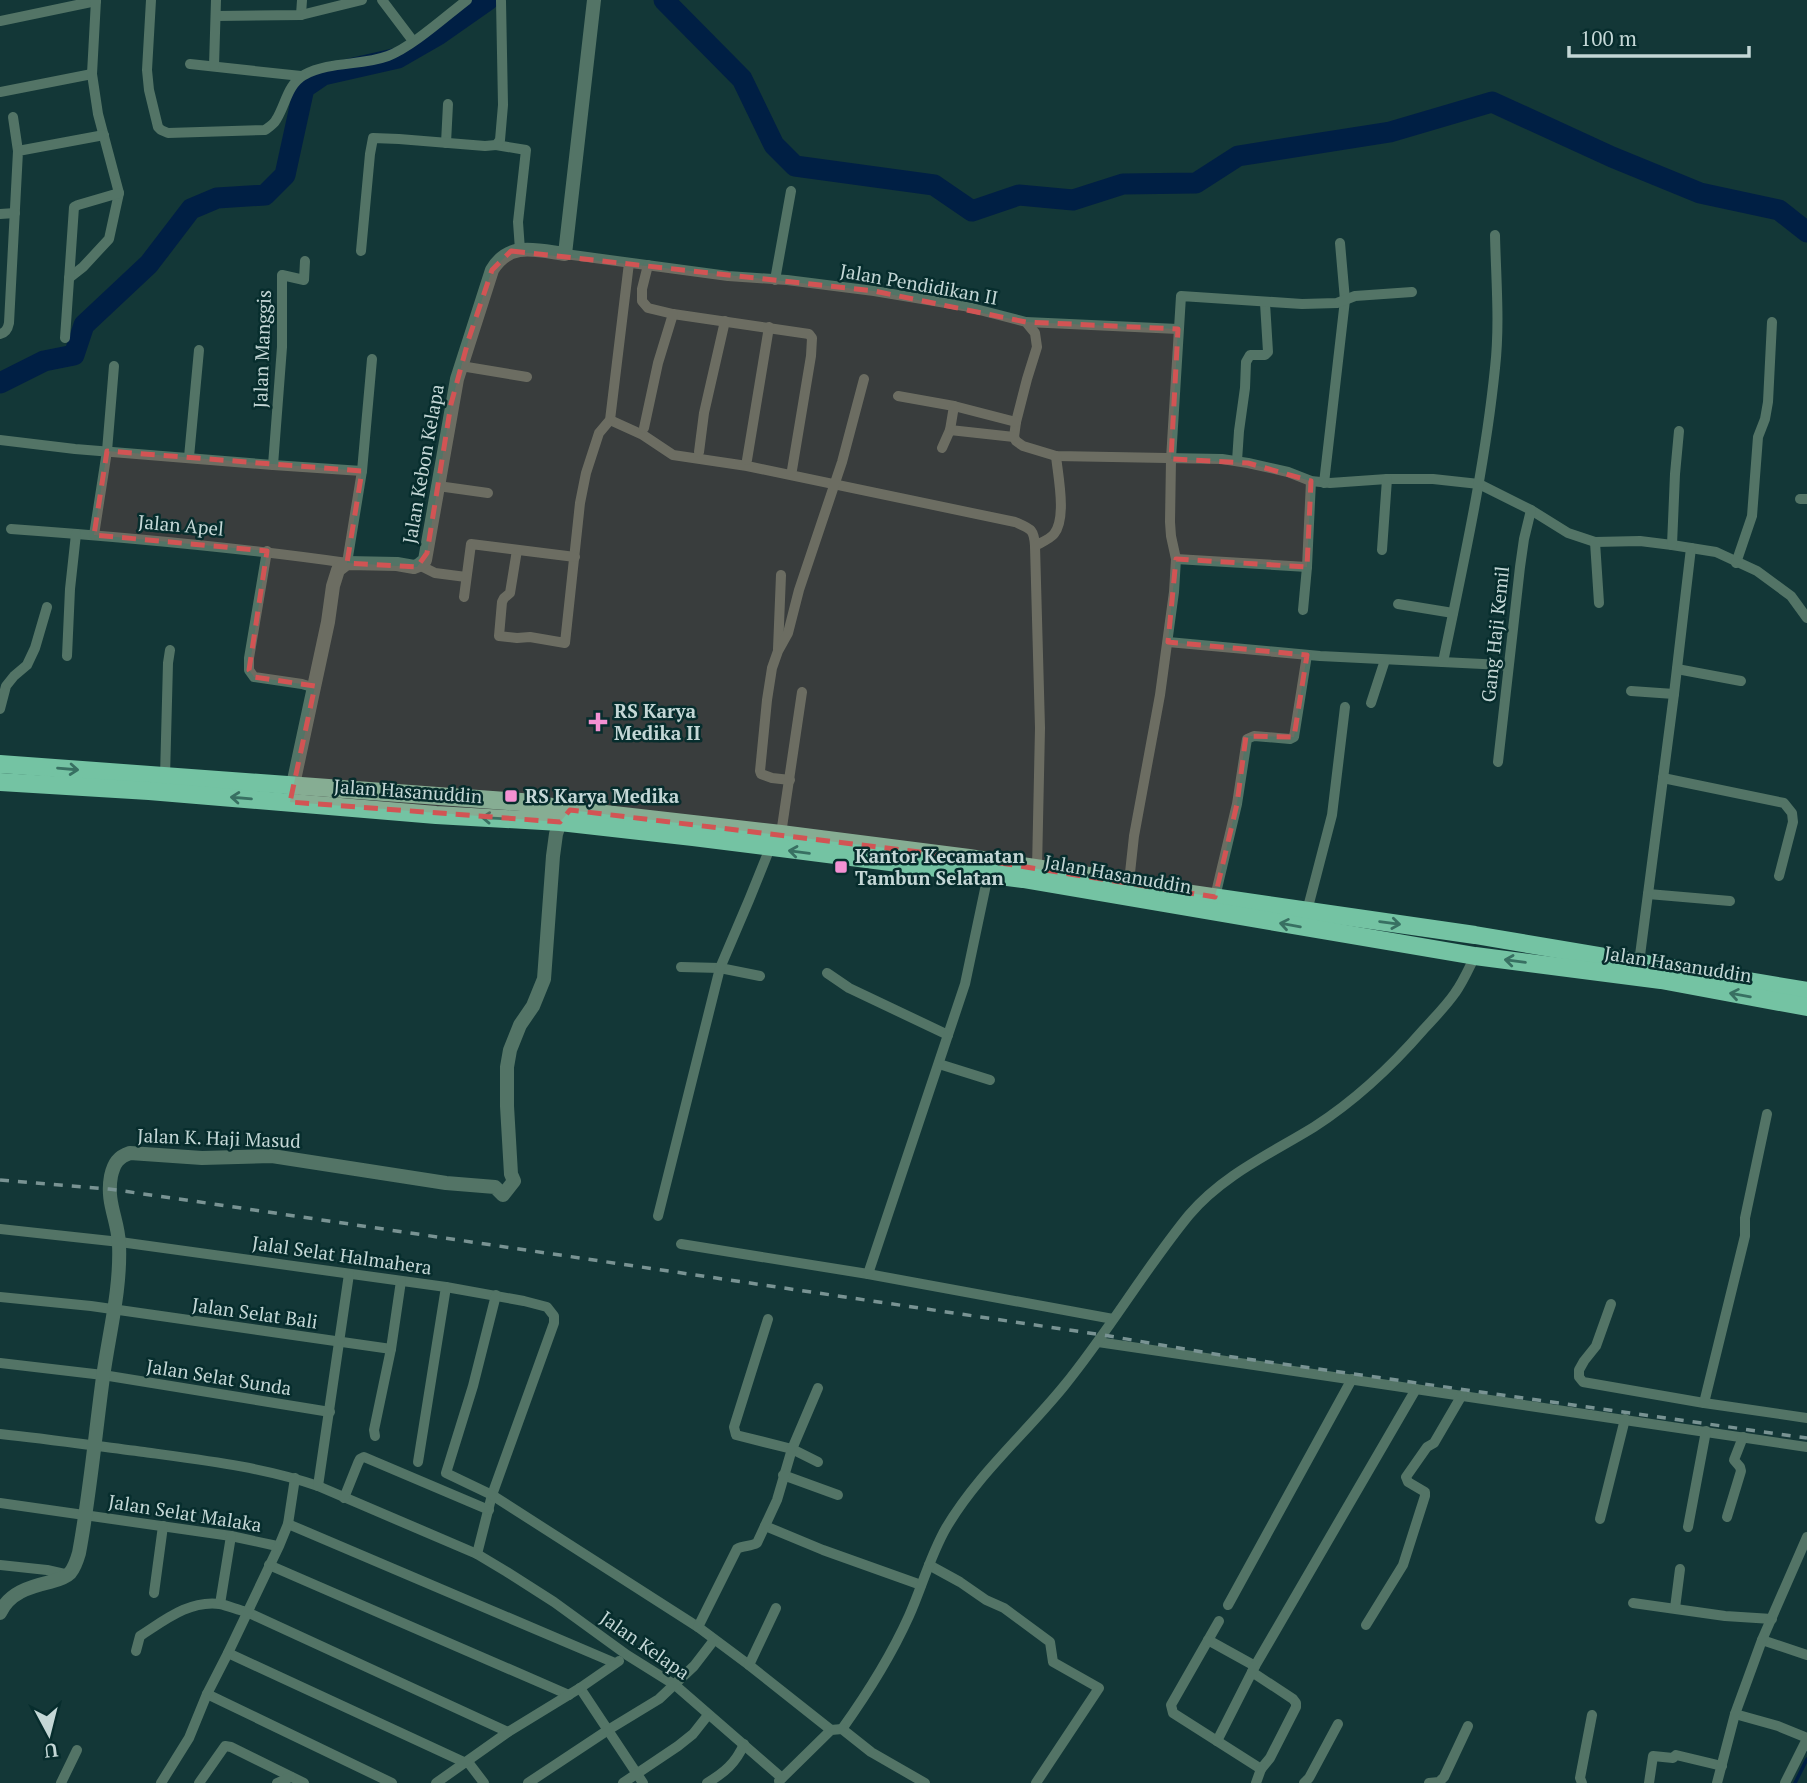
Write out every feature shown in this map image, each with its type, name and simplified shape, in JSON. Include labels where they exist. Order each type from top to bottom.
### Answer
[{"type":"highway","name":"Jalan Hasanuddin","points":[[0,764],[165,777],[291,794]]},
{"type":"highway","name":"Jalan Hasanuddin","points":[[0,782],[521,802],[565,816],[1037,869],[1129,882],[1475,935],[1807,991]]},
{"type":"highway","name":"Jalan Hasanuddin","points":[[776,841],[1475,956],[1661,980],[1807,1007]]},
{"type":"street","points":[[151,0],[147,69],[149,89],[161,130],[168,133],[265,130],[275,122],[286,94],[302,76]]},
{"type":"street","points":[[214,66],[216,0]]},
{"type":"street","points":[[301,15],[302,0]]},
{"type":"street","points":[[217,16],[301,15],[362,0]]},
{"type":"street","points":[[382,0],[413,41]]},
{"type":"street","points":[[190,64],[302,76],[326,67],[386,57],[399,52],[467,0]]},
{"type":"street","points":[[361,250],[373,138],[496,145],[526,150],[518,222],[527,250],[565,254],[594,0]]},
{"type":"street","points":[[0,21],[96,1],[92,74],[94,95],[119,193],[109,239],[69,278]]},
{"type":"street","points":[[496,145],[500,140],[503,113],[501,1]]},
{"type":"street","points":[[0,92],[92,74]]},
{"type":"street","points":[[446,142],[448,104]]},
{"type":"street","points":[[0,334],[8,328],[12,272],[18,151],[12,117]]},
{"type":"street","points":[[18,151],[104,135]]},
{"type":"street","points":[[775,280],[791,191]]},
{"type":"street","points":[[65,338],[74,208],[119,193]]},
{"type":"street","points":[[0,214],[15,213]]},
{"type":"street","name":"Jalan Kebon Kelapa","points":[[347,564],[397,564],[414,567],[425,560],[451,404],[492,270],[502,256],[511,251],[527,250],[549,243],[568,224]]},
{"type":"street","points":[[1443,662],[1479,484],[1496,365],[1495,235]]},
{"type":"street","points":[[1324,483],[1345,300],[1340,243]]},
{"type":"street","name":"Jalan Pendidikan II","points":[[565,254],[915,297],[964,306],[1026,323],[1178,329]]},
{"type":"street","name":"Jalan Manggis","points":[[273,465],[282,347],[282,275],[304,280],[305,261]]},
{"type":"street","points":[[517,550],[510,593],[502,602],[499,636],[530,637],[565,643],[580,503],[599,433],[610,420],[629,263]]},
{"type":"street","points":[[648,265],[642,289],[643,303],[652,310],[810,334],[811,356],[792,470]]},
{"type":"street","points":[[0,274],[12,272]]},
{"type":"street","points":[[1129,882],[1134,836],[1160,695],[1174,592],[1176,559],[1171,536],[1171,459],[1181,296],[1265,303],[1337,303],[1355,296],[1412,292]]},
{"type":"street","points":[[1237,461],[1246,362],[1250,355],[1265,355],[1268,352],[1265,303]]},
{"type":"street","points":[[644,428],[658,363],[673,314]]},
{"type":"street","points":[[699,452],[704,412],[725,321]]},
{"type":"street","points":[[1736,563],[1752,516],[1759,437],[1768,402],[1772,322]]},
{"type":"street","points":[[1026,323],[1035,333],[1037,347],[1016,422],[1014,437],[1023,446],[1056,456],[1222,459],[1289,472],[1324,483],[1433,479],[1479,484],[1569,533],[1595,542],[1640,541],[1716,552],[1757,572],[1791,596],[1807,618]]},
{"type":"street","points":[[747,460],[768,327]]},
{"type":"street","points":[[188,457],[199,350]]},
{"type":"street","points":[[291,794],[315,688],[332,586],[338,570],[347,564],[362,471],[372,359]]},
{"type":"street","points":[[94,535],[107,451],[114,366]]},
{"type":"street","points":[[461,366],[527,377]]},
{"type":"street","points":[[778,651],[788,633],[799,590],[842,463],[864,379]]},
{"type":"street","points":[[898,396],[954,406],[1016,422]]},
{"type":"street","points":[[942,448],[950,430],[954,406]]},
{"type":"street","points":[[610,420],[643,435],[673,455],[747,466],[1030,528],[1034,534],[1035,546],[1040,728],[1037,869]]},
{"type":"street","points":[[950,430],[1014,437]]},
{"type":"street","points":[[1672,545],[1679,431]]},
{"type":"street","points":[[0,440],[75,449],[362,471]]},
{"type":"street","points":[[1035,546],[1054,534],[1059,521],[1061,498],[1056,456]]},
{"type":"street","points":[[1382,550],[1387,479]]},
{"type":"street","points":[[1303,610],[1311,481]]},
{"type":"street","points":[[438,486],[488,493]]},
{"type":"street","name":"Gang Haji Kemil","points":[[1498,762],[1522,548],[1531,510]]},
{"type":"street","name":"Jalan Apel","points":[[11,529],[267,551],[347,564]]},
{"type":"street","points":[[67,656],[76,534]]},
{"type":"street","points":[[1595,542],[1599,603]]},
{"type":"street","points":[[464,597],[471,544],[575,557]]},
{"type":"street","points":[[1639,963],[1691,548]]},
{"type":"street","points":[[267,551],[249,670],[254,677],[315,688]]},
{"type":"street","points":[[1176,559],[1307,567]]},
{"type":"street","points":[[419,565],[435,573],[466,577]]},
{"type":"street","points":[[780,575],[778,651],[772,668],[767,700],[760,771],[765,776],[790,779]]},
{"type":"street","points":[[1398,604],[1453,612]]},
{"type":"street","points":[[0,709],[6,686],[32,657],[47,607]]},
{"type":"street","points":[[1168,642],[1307,655],[1508,667]]},
{"type":"street","points":[[165,777],[170,650]]},
{"type":"street","points":[[1214,897],[1237,804],[1247,739],[1254,736],[1294,737],[1307,655]]},
{"type":"street","points":[[1371,703],[1385,660]]},
{"type":"street","points":[[1677,669],[1741,681]]},
{"type":"street","points":[[1631,691],[1674,694]]},
{"type":"street","points":[[658,1216],[720,968],[776,841],[790,779],[802,692]]},
{"type":"street","points":[[1307,911],[1332,815],[1345,707]]},
{"type":"street","points":[[1663,778],[1784,803],[1792,813],[1793,822],[1779,876]]},
{"type":"street","name":"Jalan K. Haji Masud","points":[[69,1575],[76,1564],[86,1515],[103,1375],[115,1309],[120,1242],[109,1189],[114,1165],[122,1156],[130,1153],[202,1158],[272,1156],[446,1183],[495,1187],[503,1195],[514,1181],[511,1174],[507,1067],[510,1050],[520,1025],[533,1006],[544,979],[554,856],[565,816]]},
{"type":"street","points":[[868,1274],[965,984],[988,875]]},
{"type":"street","points":[[1648,894],[1730,901]]},
{"type":"street","points":[[780,1781],[836,1730],[869,1690],[908,1618],[926,1570],[945,1531],[962,1504],[986,1472],[1065,1385],[1157,1255],[1191,1213],[1214,1190],[1256,1160],[1332,1115],[1380,1077],[1453,996],[1475,956]]},
{"type":"street","points":[[681,967],[720,968],[760,976]]},
{"type":"street","points":[[827,973],[849,988],[948,1035]]},
{"type":"street","points":[[939,1064],[990,1080]]},
{"type":"street","points":[[1704,1403],[1745,1236],[1745,1218],[1768,1114]]},
{"type":"street","name":"Jalal Selat Halmahera","points":[[0,1228],[446,1287],[547,1307],[554,1316],[554,1323],[492,1495]]},
{"type":"street","points":[[681,1244],[868,1274],[1114,1319]]},
{"type":"street","points":[[318,1486],[349,1274]]},
{"type":"street","points":[[375,1436],[401,1281]]},
{"type":"street","points":[[418,1462],[446,1287]]},
{"type":"street","points":[[496,1295],[473,1386],[446,1473],[492,1495],[698,1627],[836,1730],[925,1783]]},
{"type":"street","name":"Jalan Selat Bali","points":[[0,1297],[115,1309],[391,1349]]},
{"type":"street","points":[[1611,1304],[1596,1346],[1579,1370],[1579,1377],[1583,1382],[1807,1418]]},
{"type":"street","points":[[768,1319],[734,1432],[736,1435],[792,1449],[818,1462]]},
{"type":"street","points":[[1098,1342],[1807,1447]]},
{"type":"street","name":"Jalan Selat Sunda","points":[[0,1363],[103,1375],[330,1412]]},
{"type":"street","points":[[1228,1605],[1352,1379]]},
{"type":"street","points":[[698,1627],[737,1549],[757,1543],[777,1500],[792,1449],[818,1388]]},
{"type":"street","points":[[1217,1741],[1254,1669],[1416,1389]]},
{"type":"street","points":[[1366,1625],[1403,1565],[1425,1496],[1425,1492],[1407,1481],[1406,1476],[1427,1447],[1434,1443],[1462,1395]]},
{"type":"street","points":[[1600,1519],[1625,1419]]},
{"type":"street","points":[[1688,1527],[1706,1431]]},
{"type":"street","name":"Jalan Kelapa","points":[[0,1434],[195,1459],[295,1478],[477,1554],[554,1602],[626,1655],[675,1685],[744,1744],[780,1781]]},
{"type":"street","points":[[1727,1517],[1741,1475],[1740,1467],[1734,1460],[1743,1437]]},
{"type":"street","points":[[344,1498],[358,1463],[364,1457],[489,1510]]},
{"type":"street","points":[[783,1475],[838,1495]]},
{"type":"street","points":[[160,1783],[189,1738],[207,1694],[288,1524],[295,1478]]},
{"type":"street","points":[[477,1554],[492,1495]]},
{"type":"street","name":"Jalan Selat Malaka","points":[[0,1503],[163,1525],[278,1546]]},
{"type":"street","points":[[288,1524],[615,1663]]},
{"type":"street","points":[[154,1593],[163,1525]]},
{"type":"street","points":[[765,1526],[921,1585]]},
{"type":"street","points":[[220,1604],[231,1536]]},
{"type":"street","points":[[1717,1783],[1735,1714],[1762,1640],[1807,1537]]},
{"type":"street","points":[[0,1565],[69,1575]]},
{"type":"street","points":[[269,1565],[569,1695]]},
{"type":"street","points":[[929,1565],[1004,1608],[1050,1642],[1053,1662],[1099,1688],[1036,1783]]},
{"type":"street","points":[[1675,1608],[1680,1569]]},
{"type":"street","points":[[0,1614],[15,1594],[69,1575]]},
{"type":"street","points":[[1633,1603],[1725,1616],[1772,1619]]},
{"type":"street","points":[[136,1651],[140,1636],[185,1608],[199,1604],[220,1604],[247,1612],[508,1732]]},
{"type":"street","points":[[749,1665],[776,1608]]},
{"type":"street","points":[[1219,1621],[1170,1707],[1173,1713],[1261,1769]]},
{"type":"street","points":[[528,1783],[659,1699],[694,1666],[713,1640]]},
{"type":"street","points":[[1208,1640],[1254,1669],[1296,1703],[1255,1783]]},
{"type":"street","points":[[1762,1640],[1807,1655]]},
{"type":"street","points":[[228,1653],[467,1762],[484,1783]]},
{"type":"street","points":[[436,1783],[626,1655]]},
{"type":"street","points":[[580,1688],[640,1779]]},
{"type":"street","points":[[207,1694],[393,1783]]},
{"type":"street","points":[[1735,1714],[1778,1726],[1807,1739],[1785,1783]]},
{"type":"street","points":[[623,1783],[640,1779],[693,1734],[708,1715]]},
{"type":"street","points":[[1582,1783],[1580,1778],[1592,1716]]},
{"type":"street","points":[[1304,1783],[1338,1724]]},
{"type":"street","points":[[1429,1783],[1438,1782],[1444,1777],[1468,1726]]},
{"type":"street","points":[[707,1783],[729,1768],[739,1756],[744,1744]]},
{"type":"street","points":[[199,1783],[225,1746],[231,1746],[304,1783]]},
{"type":"street","points":[[61,1783],[77,1750]]},
{"type":"street","points":[[1649,1783],[1653,1756],[1673,1758],[1676,1755],[1722,1766]]},
{"type":"street","points":[[277,1783],[291,1777]]},
{"type":"highlighted area","points":[[511,251],[874,291],[1026,322],[1178,329],[1171,459],[1248,463],[1311,481],[1307,567],[1176,559],[1168,642],[1307,655],[1294,737],[1246,736],[1237,804],[1215,897],[969,858],[570,810],[560,822],[290,802],[315,686],[254,677],[249,670],[267,551],[94,535],[107,451],[362,471],[347,563],[417,567],[427,553],[451,404],[469,338],[492,270]]},
{"type":"waterway","points":[[0,383],[44,361],[74,355],[84,325],[149,264],[191,209],[217,198],[265,195],[285,175],[304,88],[323,75],[398,58],[438,35],[488,0]]},
{"type":"waterway","points":[[664,0],[742,79],[774,145],[795,166],[934,185],[972,211],[1019,195],[1073,200],[1123,184],[1196,183],[1238,156],[1390,132],[1492,102],[1612,157],[1700,193],[1779,210],[1807,232]]},
{"type":"waterway","points":[[1795,1783],[1807,1759]]},
{"type":"railway","points":[[0,1180],[109,1189],[1103,1335],[1226,1356],[1807,1438]]},
{"type":"place","name":"RS Karya Medika II","points":[[598,722]]},
{"type":"place","name":"RS Karya Medika","points":[[511,796]]},
{"type":"place","name":"Kantor Kecamatan Tambun Selatan","points":[[841,867]]}]
